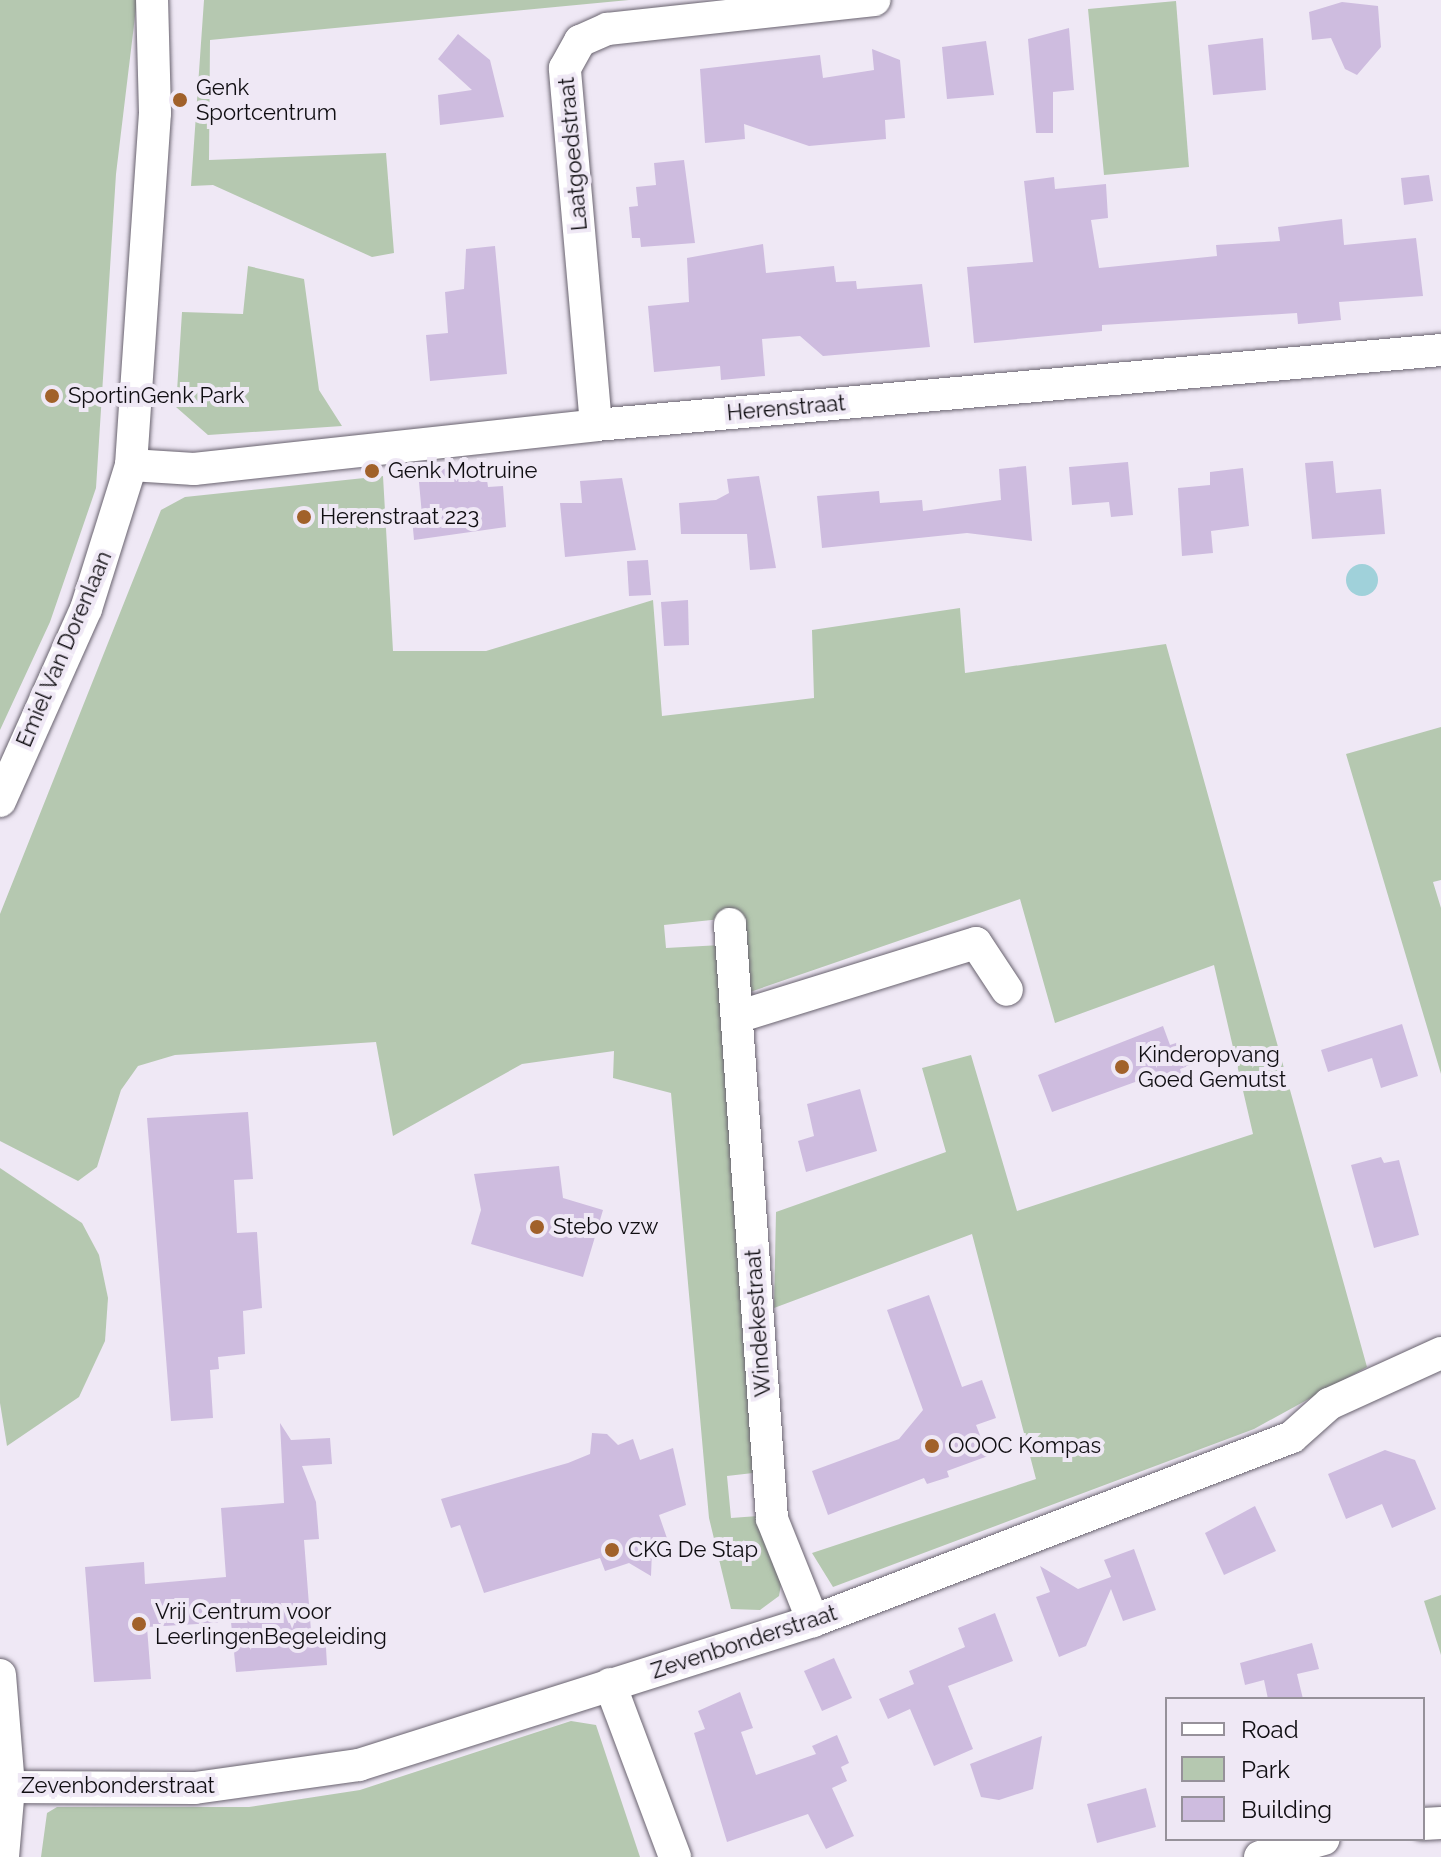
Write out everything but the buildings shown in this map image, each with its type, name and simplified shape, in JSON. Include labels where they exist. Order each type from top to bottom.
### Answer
[{"type":"street","name":"Emiel Van Dorenlaan","points":[[0,801],[86,609],[131,465],[155,113],[152,0]]},
{"type":"street","name":"Emiel Van Dorenlaan","points":[[155,113],[169,80],[175,0]]},
{"type":"street","name":"Laatgoedstraat","points":[[596,425],[565,68],[580,41],[607,29],[874,0]]},
{"type":"street","name":"Herenstraat","points":[[131,465],[194,469],[596,425],[1441,350]]},
{"type":"street","name":"Windekestraat","points":[[730,924],[772,1519],[813,1621]]},
{"type":"street","points":[[737,1017],[976,943],[1007,990]]},
{"type":"street","name":"Zevenbonderstraat","points":[[9,1787],[272,1783],[359,1765],[813,1621],[1292,1437],[1329,1404],[1441,1353]]},
{"type":"street","points":[[0,1675],[9,1787],[3,1857]]},
{"type":"street","points":[[610,1684],[675,1857]]},
{"type":"street","points":[[1260,1857],[1317,1841]]},
{"type":"green space","name":"SportinGenk Park","points":[[0,0],[137,0],[116,174],[96,488],[50,622],[0,730]]},
{"type":"green space","points":[[204,0],[629,0],[210,40],[209,160],[386,153],[394,253],[372,257],[213,185],[191,186]]},
{"type":"green space","points":[[1176,1],[1189,167],[1104,175],[1088,9]]},
{"type":"green space","points":[[248,266],[304,279],[319,390],[342,426],[208,435],[176,407],[182,312],[243,314]]},
{"type":"green space","points":[[383,476],[393,651],[486,651],[653,600],[662,716],[814,698],[812,630],[960,608],[965,673],[1166,644],[1367,1367],[1254,1429],[833,1587],[812,1553],[1036,1479],[972,1234],[774,1308],[776,1212],[946,1152],[922,1068],[971,1055],[1017,1211],[1253,1134],[1214,965],[1055,1023],[1020,899],[750,992],[740,917],[664,925],[666,948],[721,945],[753,1473],[727,1476],[731,1518],[758,1516],[782,1578],[779,1596],[760,1610],[731,1609],[709,1518],[671,1093],[613,1078],[614,1051],[522,1064],[393,1136],[376,1042],[175,1055],[138,1066],[121,1090],[97,1167],[78,1181],[0,1141],[0,914],[161,510],[185,497]]},
{"type":"green space","points":[[1441,727],[1441,880],[1433,882],[1441,908],[1441,1074],[1346,754]]},
{"type":"green space","points":[[0,1168],[82,1223],[99,1255],[108,1298],[105,1341],[79,1397],[7,1446],[0,1403]]},
{"type":"green space","points":[[1441,1595],[1441,1655],[1424,1601]]},
{"type":"green space","points":[[571,1721],[596,1725],[640,1857],[41,1857],[47,1813],[57,1807],[249,1807],[360,1790]]},
{"type":"water","points":[[1362,564],[1373,569],[1378,580],[1373,591],[1362,596],[1351,591],[1346,580],[1351,569]]},
{"type":"place","name":"Genk Sportcentrum","points":[[180,100]]},
{"type":"place","name":"SportinGenk Park","points":[[52,396]]},
{"type":"place","name":"Genk Motruine","points":[[372,471]]},
{"type":"place","name":"Herenstraat 223","points":[[304,517]]},
{"type":"place","name":"Kinderopvang Goed Gemutst","points":[[1122,1067]]},
{"type":"place","name":"Stebo vzw","points":[[537,1227]]},
{"type":"place","name":"OOOC Kompas","points":[[932,1446]]},
{"type":"place","name":"CKG De Stap","points":[[612,1550]]},
{"type":"place","name":"Vrij Centrum voor LeerlingenBegeleiding","points":[[139,1624]]}]
